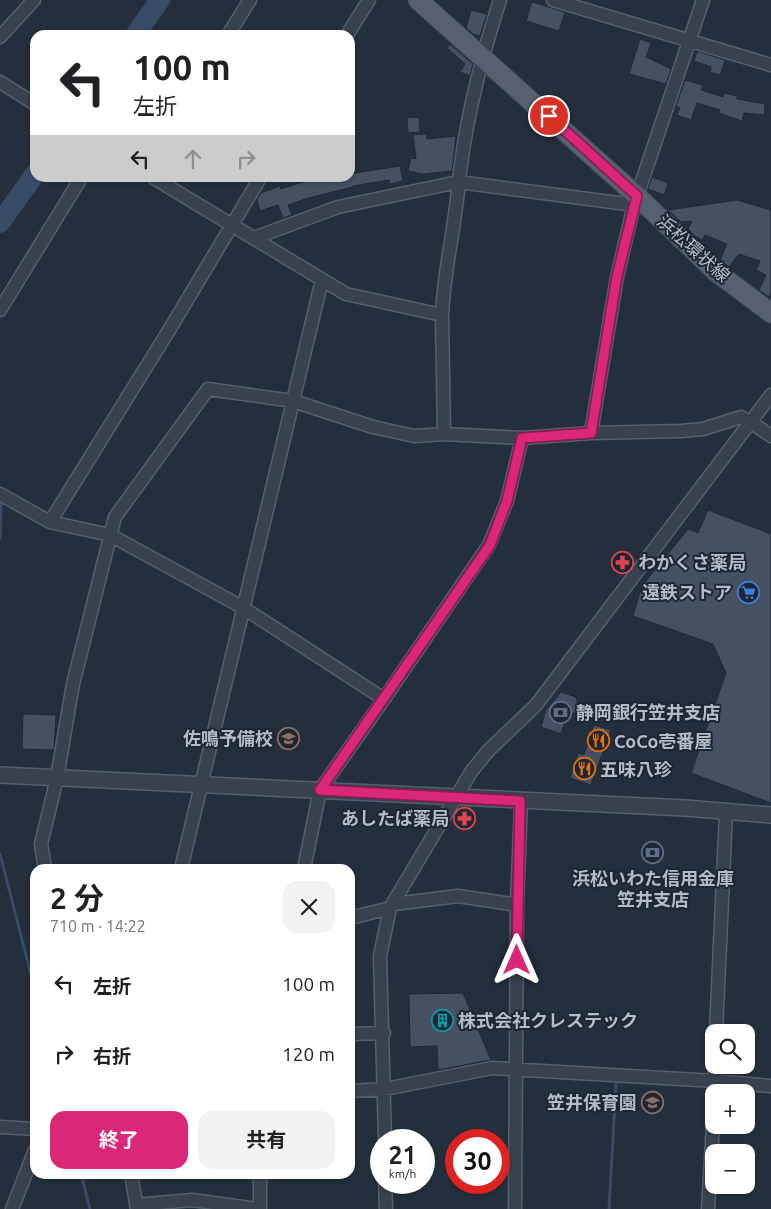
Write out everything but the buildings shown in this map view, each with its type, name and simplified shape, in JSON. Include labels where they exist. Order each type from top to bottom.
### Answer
[{"type":"main road","name":"浜松環状線","points":[[418,0],[715,271],[771,313]]},
{"type":"street","points":[[0,37],[34,0]]},
{"type":"street","points":[[231,30],[250,0]]},
{"type":"street","points":[[350,30],[368,0]]},
{"type":"street","points":[[444,434],[442,315],[444,278],[458,182],[482,57],[500,0]]},
{"type":"street","points":[[553,0],[771,65]]},
{"type":"street","points":[[591,433],[617,276],[636,200],[703,0]]},
{"type":"street","points":[[0,82],[30,101]]},
{"type":"street","points":[[0,310],[79,182]]},
{"type":"street","points":[[161,182],[346,294],[442,315]]},
{"type":"street","points":[[50,522],[258,182]]},
{"type":"street","points":[[254,238],[338,207],[458,182],[636,200]]},
{"type":"street","points":[[181,864],[322,280]]},
{"type":"street","points":[[44,864],[41,844],[74,684],[116,517],[208,389],[293,401],[373,426],[414,436],[444,434],[522,438],[591,433],[703,429],[741,417],[771,436]]},
{"type":"street","points":[[385,1129],[384,1033],[380,956],[392,906],[456,796],[488,750],[536,705],[771,395]]},
{"type":"street","points":[[305,864],[320,790],[490,545],[507,501],[522,438]]},
{"type":"street","points":[[0,494],[50,522],[110,535],[242,607],[384,699]]},
{"type":"street","points":[[0,775],[200,786],[456,796],[520,801],[685,808],[726,813],[771,815]]},
{"type":"street","points":[[515,1209],[517,905],[520,801]]},
{"type":"street","points":[[716,1024],[726,813]]},
{"type":"street","points":[[355,917],[392,906],[458,896],[517,905]]},
{"type":"street","points":[[355,1034],[384,1033]]},
{"type":"street","points":[[355,1091],[384,1089],[492,1068],[715,1077],[771,1086]]},
{"type":"street","points":[[0,1127],[30,1129]]},
{"type":"street","points":[[708,1209],[712,1134]]},
{"type":"street","points":[[12,1209],[30,1163]]},
{"type":"street","points":[[132,1179],[137,1207],[192,1200],[258,1209],[260,1179]]},
{"type":"street","points":[[385,1194],[386,1209]]},
{"type":"waterway","points":[[139,30],[160,0]]},
{"type":"waterway","points":[[0,223],[30,181]]},
{"type":"waterway","points":[[0,539],[1,499]]},
{"type":"waterway","points":[[0,854],[30,971]]},
{"type":"waterway","points":[[609,1209],[616,1083]]},
{"type":"waterway","points":[[82,1179],[90,1209]]},
{"type":"place","name":"わかくさ薬局","points":[[622,562]]},
{"type":"place","name":"遠鉄ストア","points":[[748,592]]},
{"type":"place","name":"静岡銀行笠井支店","points":[[560,712]]},
{"type":"place","name":"佐鳴予備校","points":[[289,738]]},
{"type":"place","name":"CoCo壱番屋","points":[[598,741]]},
{"type":"place","name":"五味八珍","points":[[584,769]]},
{"type":"place","name":"あしたば薬局","points":[[465,818]]},
{"type":"place","name":"浜松いわた信用金庫 笠井支店","points":[[653,853]]},
{"type":"place","name":"株式会社クレステック","points":[[442,1020]]},
{"type":"place","name":"笠井保育園","points":[[653,1102]]},
{"type":"route","points":[[517,960],[520,801],[320,790],[490,545],[507,501],[522,438],[591,433],[617,276],[637,196],[549,116]]}]
